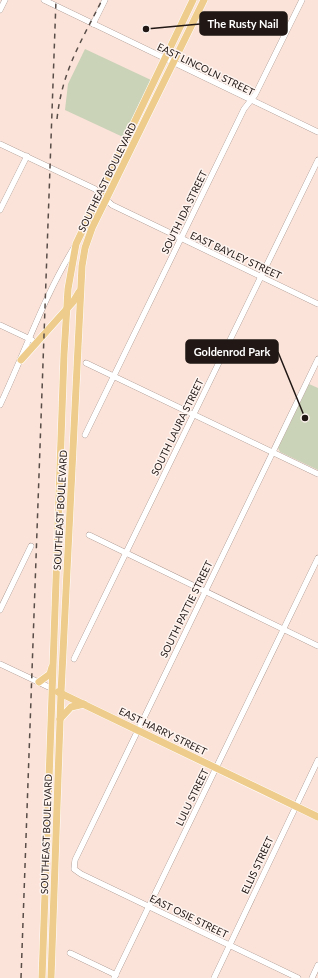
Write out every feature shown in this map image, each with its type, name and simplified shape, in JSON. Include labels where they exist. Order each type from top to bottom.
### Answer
[{"type":"main road","name":"SOUTHEAST BOULEVARD","points":[[42,978],[66,310],[71,269],[76,244],[193,0]]},
{"type":"main road","name":"SOUTHEAST BOULEVARD","points":[[51,978],[61,693],[81,287],[85,248],[92,228],[204,0]]},
{"type":"main road","points":[[21,360],[33,340],[66,310],[77,297],[81,287]]},
{"type":"main road","points":[[39,682],[50,674],[54,663]]},
{"type":"main road","name":"EAST HARRY STREET","points":[[53,689],[318,817]]},
{"type":"main road","points":[[60,719],[71,706],[84,704]]},
{"type":"street","points":[[0,10],[5,0]]},
{"type":"street","name":"EAST LINCOLN STREET","points":[[44,0],[318,132]]},
{"type":"street","points":[[93,24],[105,0]]},
{"type":"street","name":"SOUTH IDA STREET","points":[[85,435],[244,109],[255,95],[302,0]]},
{"type":"street","name":"EAST BAYLEY STREET","points":[[0,144],[95,189],[112,205],[318,304]]},
{"type":"street","points":[[0,210],[27,156]]},
{"type":"street","name":"SOUTH LAURA STREET","points":[[74,659],[318,160]]},
{"type":"street","points":[[0,325],[33,340],[46,299],[76,244]]},
{"type":"street","name":"SOUTH PATTIE STREET","points":[[74,868],[75,860],[137,730],[318,359]]},
{"type":"street","points":[[0,405],[21,360]]},
{"type":"street","points":[[86,363],[318,474]]},
{"type":"street","points":[[89,535],[318,646]]},
{"type":"street","points":[[0,610],[30,546]]},
{"type":"street","name":"LULU STREET","points":[[115,977],[318,558]]},
{"type":"street","name":"EAST HARRY STREET","points":[[0,664],[53,689]]},
{"type":"street","name":"ELLIS STREET","points":[[214,978],[318,760]]},
{"type":"street","name":"EAST OSIE STREET","points":[[74,868],[80,874],[298,978]]},
{"type":"street","points":[[70,953],[115,977]]},
{"type":"street","points":[[312,978],[318,965]]},
{"type":"green space","points":[[85,49],[151,80],[123,137],[65,110],[68,84]]},
{"type":"green space","points":[[309,384],[318,388],[318,470],[280,452],[278,448]]},
{"type":"railway","points":[[21,978],[56,0]]},
{"type":"railway","points":[[57,119],[63,86],[68,71],[80,43],[102,0]]},
{"type":"place","name":"The Rusty Nail","points":[[146,29]]},
{"type":"place","name":"Goldenrod Park","points":[[305,418]]}]
